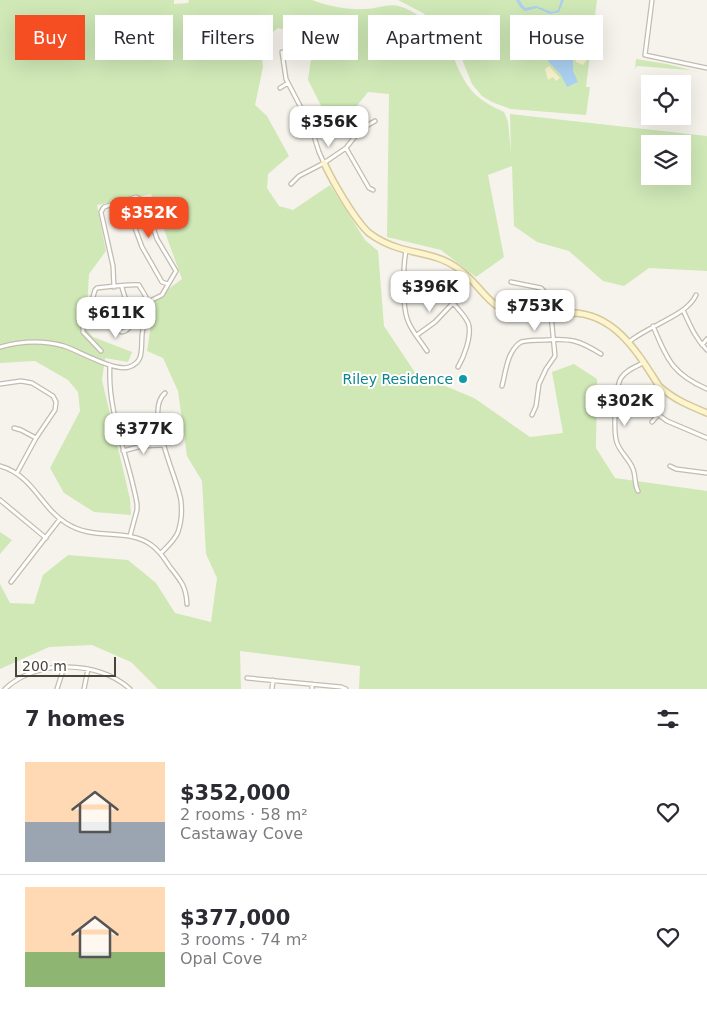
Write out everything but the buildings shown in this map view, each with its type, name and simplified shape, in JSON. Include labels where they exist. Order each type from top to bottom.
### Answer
[{"type":"street","points":[[652,0],[645,55],[707,68]]},
{"type":"street","points":[[282,52],[288,83],[310,124],[324,163],[355,214],[369,233],[386,243],[437,257],[455,266],[464,272],[484,296],[500,308],[518,315],[533,316],[576,313],[596,318],[612,326],[629,342],[659,386],[673,398],[707,413]]},
{"type":"street","points":[[280,88],[288,83]]},
{"type":"street","points":[[291,184],[299,176],[324,163],[346,148],[361,129],[375,121]]},
{"type":"street","points":[[299,130],[310,124]]},
{"type":"street","points":[[346,148],[369,188],[373,190]]},
{"type":"street","points":[[114,287],[113,266],[101,212],[104,206],[136,197],[144,201],[157,238],[176,271],[162,295],[148,302]]},
{"type":"street","points":[[126,201],[142,247],[162,282],[168,284]]},
{"type":"street","points":[[406,250],[404,266],[406,313],[408,322],[427,351]]},
{"type":"street","points":[[405,280],[431,282],[441,290],[468,322],[470,332],[458,367]]},
{"type":"street","points":[[511,282],[541,288],[546,293],[551,315],[554,356],[540,380],[536,406],[532,415]]},
{"type":"street","points":[[0,347],[28,342],[48,343],[68,347],[110,365],[127,368],[137,363],[142,357],[142,330],[149,310],[148,302],[139,285],[101,287],[95,290],[89,310],[90,316]]},
{"type":"street","points":[[90,316],[122,332],[127,331],[130,328],[132,318],[122,287]]},
{"type":"street","points":[[629,342],[653,326],[672,318],[693,302],[696,295]]},
{"type":"street","points":[[416,335],[435,322],[453,303]]},
{"type":"street","points":[[683,310],[693,333],[707,350]]},
{"type":"street","points":[[90,316],[83,322],[83,332],[101,351]]},
{"type":"street","points":[[653,326],[666,356],[678,372],[688,380],[707,389]]},
{"type":"street","points":[[702,344],[707,339]]},
{"type":"street","points":[[502,386],[510,358],[517,345],[526,341],[575,340],[601,354]]},
{"type":"street","points":[[638,492],[634,483],[633,469],[617,444],[615,436],[616,398],[621,378],[627,371],[643,363]]},
{"type":"street","points":[[110,365],[108,385],[137,504],[130,536]]},
{"type":"street","points":[[0,384],[26,381],[43,389],[55,398],[55,410],[36,438],[17,473]]},
{"type":"street","points":[[161,553],[177,534],[181,503],[164,445],[157,408],[161,396],[165,393]]},
{"type":"street","points":[[641,402],[658,415],[707,438]]},
{"type":"street","points":[[652,422],[658,415]]},
{"type":"street","points":[[14,428],[36,438]]},
{"type":"street","points":[[123,451],[142,446],[164,445]]},
{"type":"street","points":[[0,466],[17,473],[60,519],[73,527],[90,533],[130,536],[149,543],[161,553],[186,590],[186,604]]},
{"type":"street","points":[[670,466],[676,469],[707,473]]},
{"type":"street","points":[[0,500],[46,538]]},
{"type":"street","points":[[11,582],[60,519]]},
{"type":"street","points":[[57,689],[64,667]]},
{"type":"street","points":[[5,689],[35,671],[64,667],[88,669],[113,676],[130,689]]},
{"type":"street","points":[[84,689],[88,669]]},
{"type":"street","points":[[247,678],[341,686],[346,689]]},
{"type":"street","points":[[272,689],[273,680]]},
{"type":"street","points":[[312,684],[312,689]]},
{"type":"green space","points":[[0,0],[174,0],[174,4],[188,3],[189,0],[312,0],[331,6],[351,9],[371,9],[391,5],[402,7],[418,15],[368,15],[368,60],[455,60],[470,89],[481,99],[504,112],[508,122],[511,152],[510,114],[707,136],[707,271],[649,268],[624,286],[603,281],[569,251],[537,242],[514,226],[512,166],[488,175],[504,257],[476,277],[441,250],[387,237],[389,94],[368,92],[335,133],[308,80],[311,60],[358,60],[358,15],[283,15],[283,29],[278,28],[273,32],[273,15],[183,15],[183,60],[262,60],[263,67],[255,105],[267,116],[289,156],[268,174],[267,188],[279,206],[293,210],[330,185],[365,240],[378,251],[384,326],[416,374],[474,398],[530,437],[563,433],[552,372],[574,364],[597,379],[596,448],[615,478],[707,491],[707,689],[359,689],[360,666],[240,651],[241,689],[158,689],[131,662],[92,645],[49,647],[0,669],[0,584],[10,603],[34,604],[43,575],[68,555],[128,560],[156,583],[175,613],[211,622],[217,578],[206,554],[202,481],[187,456],[178,391],[163,358],[147,351],[155,299],[182,279],[151,194],[97,205],[106,251],[89,274],[86,329],[93,337],[132,352],[128,362],[105,358],[102,380],[130,499],[131,515],[94,512],[64,493],[50,468],[80,411],[78,392],[68,380],[35,361],[0,363]]},
{"type":"green space","points":[[398,0],[597,0],[595,15],[510,15],[510,60],[589,60],[586,87],[590,87],[586,115],[511,109],[482,96],[472,84],[462,60],[500,60],[500,15],[425,15]]},
{"type":"green space","points":[[636,59],[667,64],[707,74],[690,70],[637,66],[635,69]]},
{"type":"green space","points":[[0,532],[12,540],[0,554]]},
{"type":"sand","points":[[576,60],[586,60],[583,65]]},
{"type":"sand","points":[[549,66],[560,78],[556,81],[553,77],[548,80],[545,69]]},
{"type":"water","points":[[516,0],[519,0],[525,8],[536,6],[552,12],[558,10],[561,0],[564,0],[559,12],[550,14],[537,8],[525,11]]},
{"type":"water","points":[[547,60],[573,60],[573,71],[578,82],[567,87],[561,75]]},
{"type":"place","name":"Riley Residence","points":[[463,379]]}]
